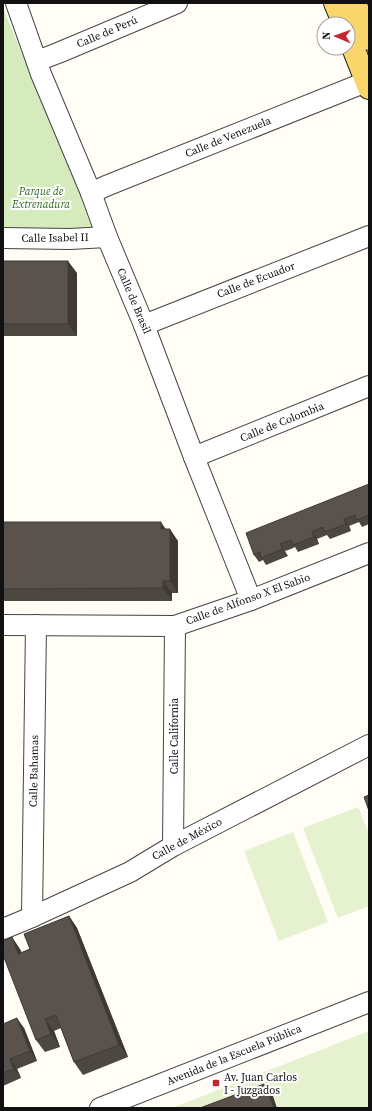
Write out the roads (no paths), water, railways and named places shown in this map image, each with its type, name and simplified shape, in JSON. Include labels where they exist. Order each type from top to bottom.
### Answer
[{"type":"main road","points":[[335,3],[341,16]]},
{"type":"main road","points":[[355,3],[369,40]]},
{"type":"main road","points":[[356,55],[368,85]]},
{"type":"street","name":"Calle de Brasil","points":[[16,3],[41,74],[144,325],[194,457],[251,600]]},
{"type":"street","name":"Calle de Perú","points":[[37,61],[178,3]]},
{"type":"street","name":"Calle de Venezuela","points":[[91,193],[368,85]]},
{"type":"street","name":"Calle de Ecuador","points":[[144,325],[369,236]]},
{"type":"street","name":"Calle Isabel II","points":[[3,238],[70,239],[107,237]]},
{"type":"street","name":"Calle de Colombia","points":[[194,457],[369,386]]},
{"type":"street","name":"Calle de Alfonso X El Sabio","points":[[3,625],[175,626],[251,600],[369,553]]},
{"type":"street","name":"Calle Bahamas","points":[[32,917],[36,625]]},
{"type":"street","name":"Calle California","points":[[173,846],[175,626]]},
{"type":"street","name":"Calle de México","points":[[3,929],[130,872],[173,846],[369,745]]},
{"type":"street","name":"Avenida de la Escuela Pública","points":[[100,1108],[369,1002]]},
{"type":"place","name":"Av. Juan Carlos I - Juzgados","points":[[216,1083]]},
{"type":"park label","name":"Parque de Extrenadura","points":[[41,197]]}]
